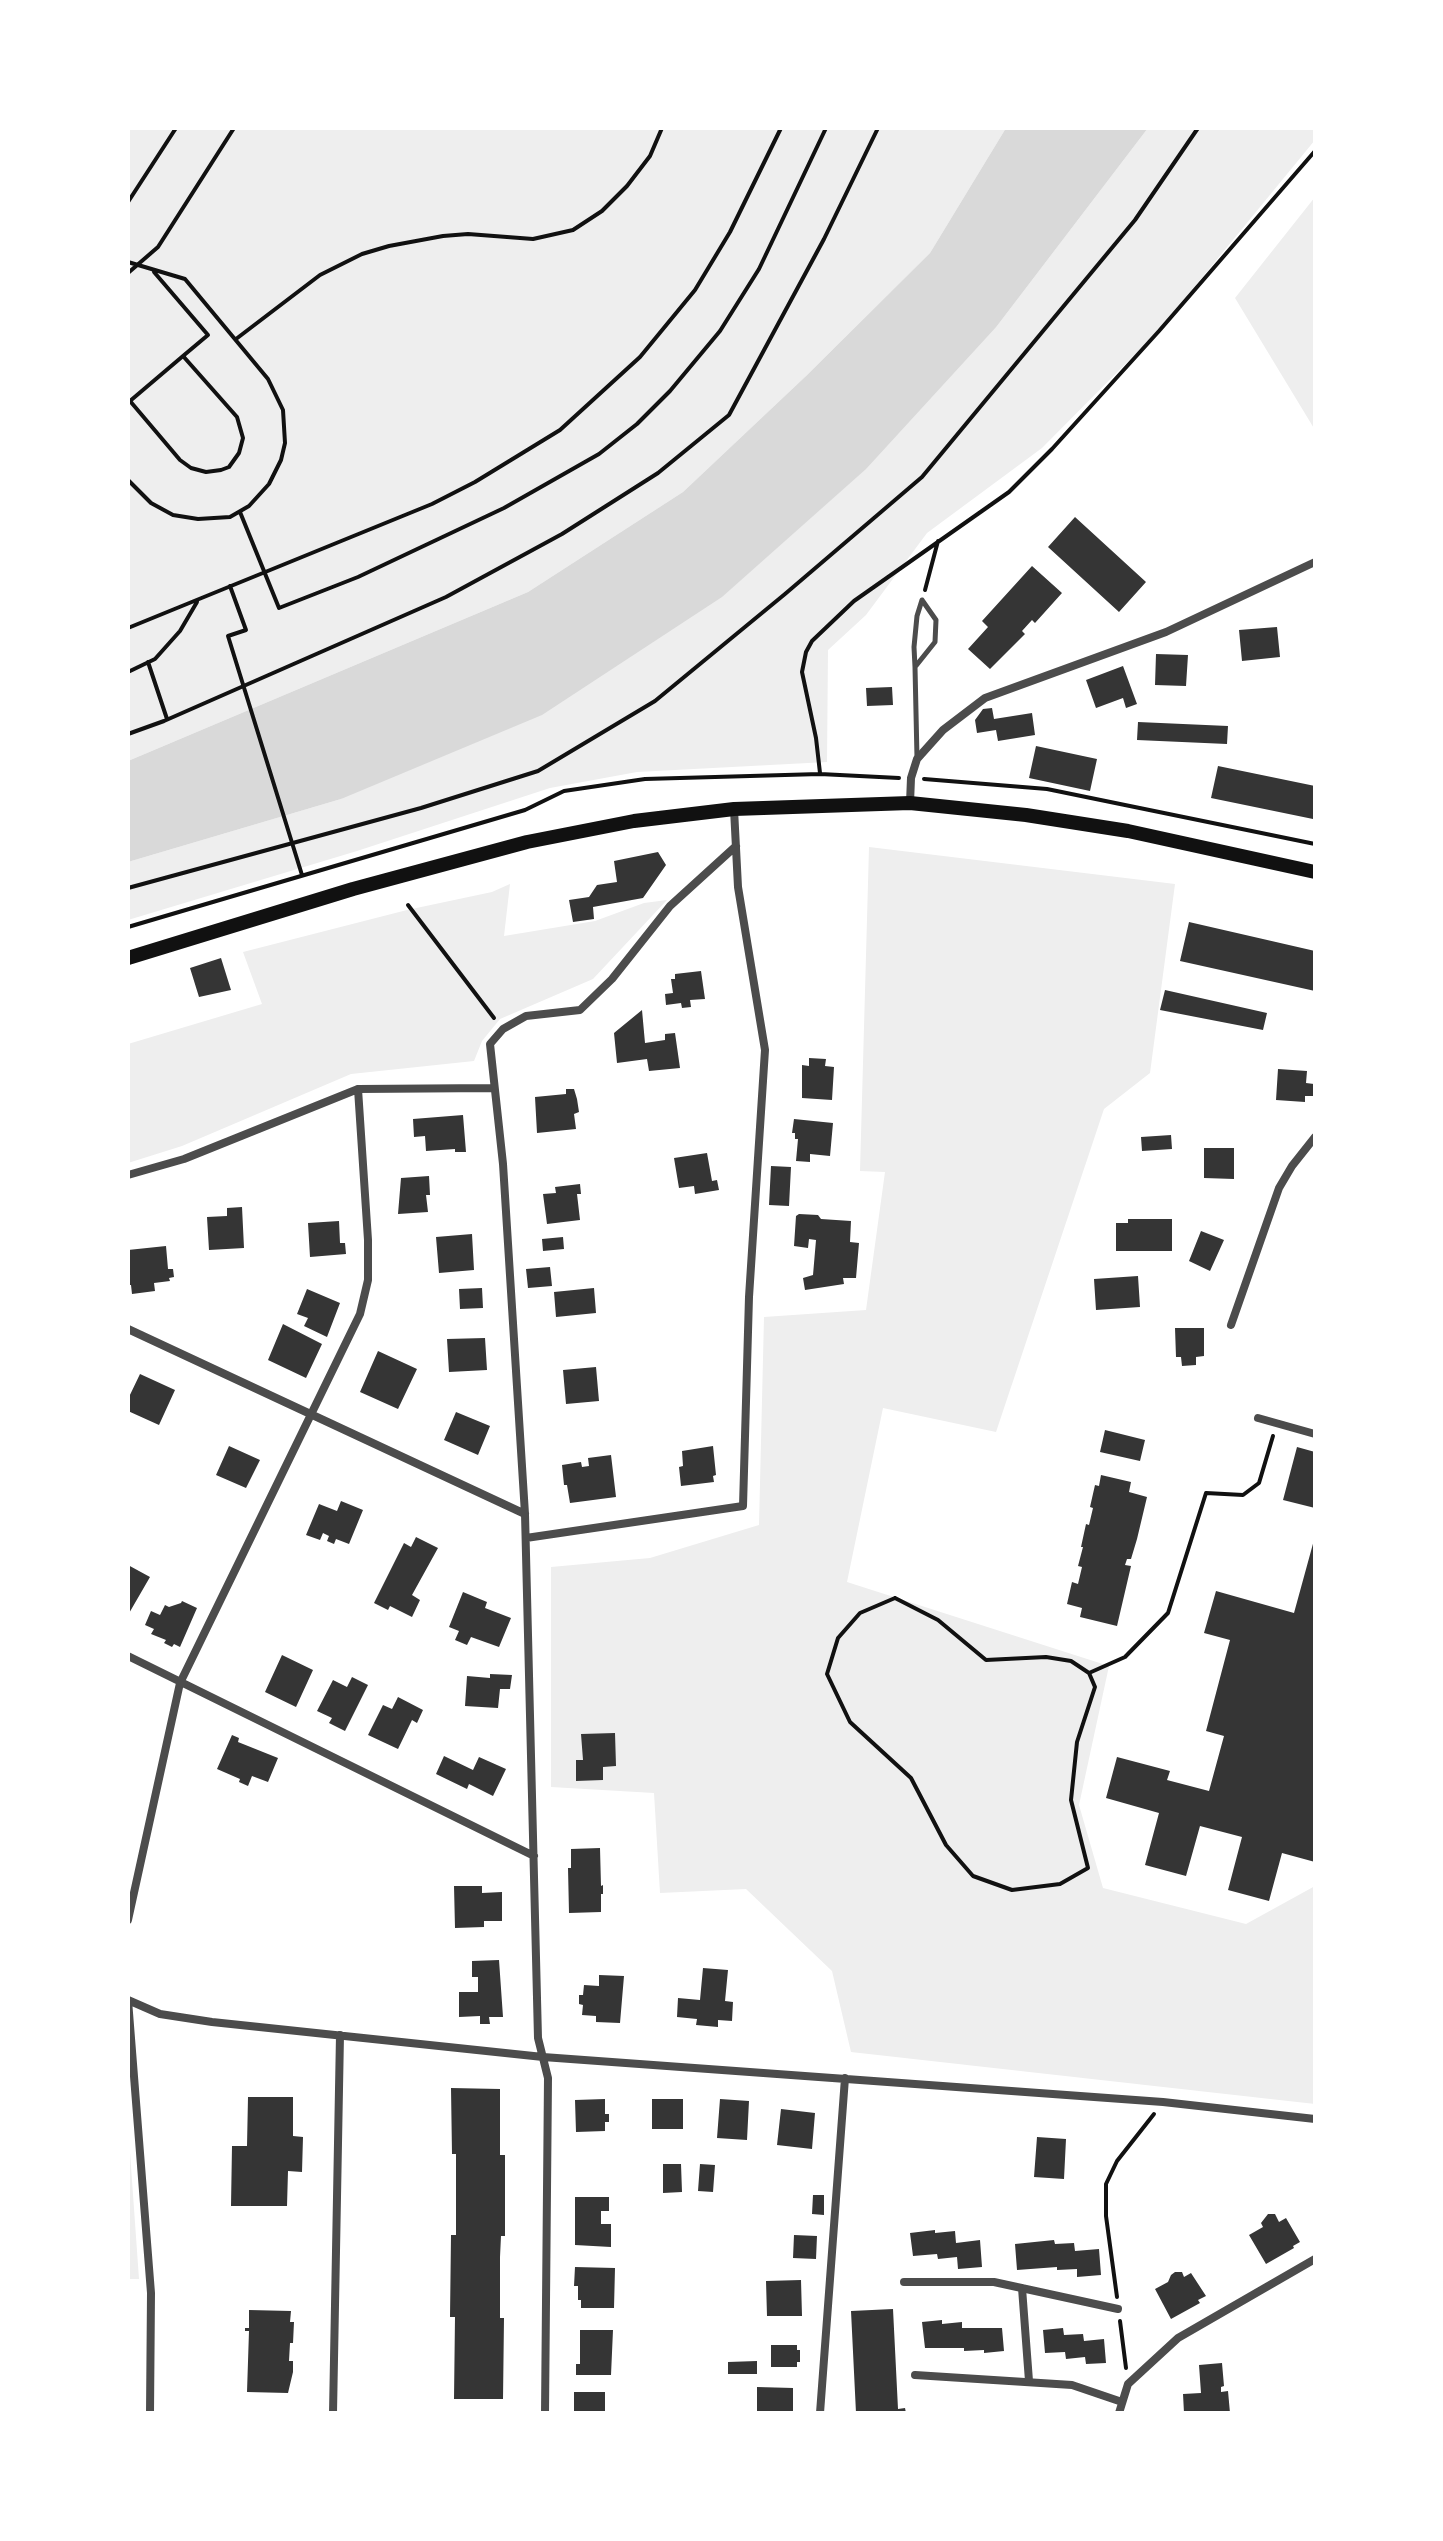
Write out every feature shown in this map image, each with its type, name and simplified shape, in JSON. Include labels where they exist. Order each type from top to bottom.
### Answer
[{"type":"main road","points":[[128,958],[353,889],[527,842],[634,821],[734,809],[910,803],[1026,815],[1128,831],[1315,872]]},
{"type":"street","points":[[910,803],[911,778],[917,759],[943,730],[985,698],[1166,632],[1315,562]]},
{"type":"street","points":[[526,1538],[743,1506],[749,1297],[765,1050],[738,887],[734,809]]},
{"type":"street","points":[[545,2413],[548,2078],[538,2038],[525,1514],[503,1164],[490,1044],[503,1029],[526,1016],[580,1010],[612,979],[670,906],[736,846]]},
{"type":"street","points":[[128,1175],[184,1159],[358,1089],[494,1088]]},
{"type":"street","points":[[128,1920],[180,1683],[360,1314],[368,1280],[368,1240],[358,1089]]},
{"type":"street","points":[[1231,1325],[1279,1188],[1315,1137]]},
{"type":"street","points":[[128,1329],[311,1417],[525,1514]]},
{"type":"street","points":[[1258,1418],[1315,1434]]},
{"type":"street","points":[[128,1656],[534,1856]]},
{"type":"street","points":[[150,2413],[151,2293],[128,2000],[160,2014],[212,2022],[543,2057],[1163,2102],[1315,2119]]},
{"type":"street","points":[[333,2413],[340,2035]]},
{"type":"street","points":[[820,2413],[845,2078]]},
{"type":"street","points":[[1119,2413],[1128,2384],[1178,2338],[1315,2259]]},
{"type":"street","points":[[904,2282],[994,2282],[1118,2309]]},
{"type":"street","points":[[1022,2288],[1029,2381]]},
{"type":"street","points":[[915,2375],[1072,2385],[1122,2402]]},
{"type":"lane","points":[[915,667],[935,642],[936,620],[922,600]]},
{"type":"lane","points":[[917,759],[914,647],[922,600]]},
{"type":"path","points":[[128,202],[176,128]]},
{"type":"path","points":[[128,273],[158,247],[234,128]]},
{"type":"path","points":[[236,339],[320,275],[362,254],[443,236],[468,234],[533,239],[573,230],[602,211],[627,186],[650,156],[662,128]]},
{"type":"path","points":[[128,628],[432,504],[560,430],[640,357],[695,290],[730,232],[781,128]]},
{"type":"path","points":[[240,512],[279,608],[358,577],[504,508],[599,454],[618,440],[679,381],[734,311],[759,269],[826,128]]},
{"type":"path","points":[[128,734],[446,597],[562,534],[658,473],[729,415],[824,239],[878,128]]},
{"type":"path","points":[[128,888],[421,808],[538,771],[655,701],[922,477],[1135,220],[1198,128]]},
{"type":"path","points":[[820,774],[802,672],[806,652],[820,633],[854,601],[1009,492],[1159,331],[1315,151]]},
{"type":"path","points":[[128,262],[185,279],[268,379],[283,410],[285,427],[285,443],[275,472],[257,498],[230,517],[209,520],[173,515],[151,503],[128,480]]},
{"type":"path","points":[[153,270],[208,335],[183,356],[129,402],[186,465],[206,472],[221,470],[229,467],[239,453],[242,445],[240,423],[183,356]]},
{"type":"path","points":[[922,600],[938,541]]},
{"type":"path","points":[[230,586],[246,630],[228,636],[302,875]]},
{"type":"path","points":[[128,672],[155,659],[180,631],[198,600]]},
{"type":"path","points":[[148,662],[167,719]]},
{"type":"path","points":[[128,927],[525,810],[564,791],[645,779],[820,774],[1047,789],[1315,844]]},
{"type":"path","points":[[408,905],[503,1029]]},
{"type":"path","points":[[1089,1673],[1125,1657],[1168,1613],[1206,1493],[1243,1495],[1259,1483],[1276,1423]]},
{"type":"path","points":[[895,1598],[938,1620],[986,1660],[1046,1657],[1071,1661],[1089,1673],[1095,1687],[1077,1742],[1071,1800],[1088,1868],[1060,1884],[1012,1890],[973,1876],[946,1845],[911,1778],[850,1722],[827,1674],[838,1638],[860,1613],[895,1598]]},
{"type":"path","points":[[1128,2384],[1106,2216],[1106,2184],[1117,2161],[1163,2102]]},
{"type":"shaded area","points":[[128,128],[1006,128],[930,253],[683,492],[528,592],[128,761]]},
{"type":"shaded area","points":[[1006,128],[1148,128],[997,326],[866,469],[722,597],[542,715],[341,799],[128,862],[128,761],[528,592],[683,492],[930,253]]},
{"type":"shaded area","points":[[1148,128],[1315,128],[1315,140],[1159,330],[1042,448],[927,533],[866,615],[828,650],[827,762],[637,772],[550,788],[357,851],[128,920],[128,862],[341,799],[997,326]]},
{"type":"shaded area","points":[[1315,197],[1315,430],[1235,298]]},
{"type":"shaded area","points":[[869,847],[1175,884],[1150,1073],[1104,1109],[996,1432],[883,1408],[847,1582],[1109,1666],[1079,1805],[1103,1888],[1246,1924],[1315,1886],[1315,2104],[851,2052],[832,1971],[746,1889],[660,1893],[654,1793],[551,1787],[551,1567],[650,1558],[759,1525],[764,1317],[866,1310],[885,1172],[860,1171]]},
{"type":"shaded area","points":[[510,884],[504,936],[595,921],[644,903],[667,900],[593,979],[500,1019],[482,1041],[474,1061],[351,1074],[182,1146],[128,1163],[128,1044],[262,1004],[243,952],[407,910],[492,892]]},
{"type":"shaded area","points":[[128,2124],[139,2279],[128,2279]]},
{"type":"building","points":[[1075,517],[1146,582],[1119,612],[1048,547]]},
{"type":"building","points":[[1032,566],[1062,593],[1035,623],[1032,620],[1022,631],[1025,634],[990,669],[968,649],[988,627],[982,621]]},
{"type":"building","points":[[1277,627],[1280,657],[1242,661],[1239,630]]},
{"type":"building","points":[[1156,654],[1188,655],[1186,686],[1155,685]]},
{"type":"building","points":[[1123,666],[1137,704],[1126,708],[1123,698],[1096,708],[1086,680]]},
{"type":"building","points":[[892,687],[893,705],[867,706],[866,688]]},
{"type":"building","points":[[992,708],[994,719],[1032,713],[1035,735],[998,741],[996,730],[977,733],[975,720],[983,709]]},
{"type":"building","points":[[1138,722],[1228,726],[1227,744],[1137,740]]},
{"type":"building","points":[[1036,746],[1097,759],[1090,791],[1029,778]]},
{"type":"building","points":[[1218,766],[1315,786],[1313,819],[1211,798]]},
{"type":"building","points":[[658,852],[666,865],[643,898],[593,907],[594,919],[573,922],[569,900],[589,897],[597,885],[617,882],[614,861]]},
{"type":"building","points":[[1189,922],[1315,951],[1315,991],[1180,961]]},
{"type":"building","points":[[221,958],[231,990],[199,997],[190,968]]},
{"type":"building","points":[[701,971],[705,999],[690,1000],[691,1007],[682,1008],[681,1003],[666,1005],[665,994],[673,993],[671,979],[675,979],[675,974]]},
{"type":"building","points":[[1165,990],[1267,1013],[1263,1030],[1160,1010]]},
{"type":"building","points":[[642,1010],[645,1043],[665,1040],[665,1034],[675,1033],[680,1068],[649,1071],[647,1059],[617,1063],[614,1033]]},
{"type":"building","points":[[809,1058],[826,1059],[825,1066],[834,1067],[832,1100],[802,1098],[802,1065],[809,1066]]},
{"type":"building","points":[[1278,1069],[1307,1071],[1306,1083],[1314,1084],[1313,1096],[1305,1096],[1305,1102],[1276,1100]]},
{"type":"building","points":[[566,1089],[574,1089],[577,1099],[579,1112],[574,1114],[576,1129],[537,1133],[535,1097],[566,1094]]},
{"type":"building","points":[[463,1115],[466,1152],[455,1152],[455,1149],[426,1151],[425,1136],[414,1137],[413,1119]]},
{"type":"building","points":[[794,1119],[833,1123],[830,1156],[810,1154],[810,1162],[796,1161],[798,1139],[792,1133]]},
{"type":"building","points":[[1171,1135],[1172,1149],[1142,1151],[1141,1137]]},
{"type":"building","points":[[1204,1148],[1234,1148],[1234,1179],[1204,1178]]},
{"type":"building","points":[[707,1153],[712,1181],[717,1180],[719,1190],[695,1194],[694,1186],[679,1188],[674,1158]]},
{"type":"building","points":[[771,1166],[791,1167],[789,1206],[769,1205]]},
{"type":"building","points":[[429,1176],[430,1195],[426,1195],[428,1212],[398,1214],[401,1178]]},
{"type":"building","points":[[580,1184],[581,1194],[577,1194],[580,1220],[547,1224],[543,1194],[556,1193],[555,1187]]},
{"type":"building","points":[[242,1207],[244,1248],[209,1250],[207,1217],[227,1216],[227,1208]]},
{"type":"building","points":[[796,1216],[851,1221],[850,1242],[859,1243],[856,1278],[843,1278],[844,1284],[805,1290],[803,1278],[813,1275],[816,1240],[809,1239],[808,1248],[794,1246]]},
{"type":"building","points":[[1128,1219],[1172,1219],[1172,1251],[1116,1251],[1116,1223],[1128,1223]]},
{"type":"building","points":[[339,1221],[340,1243],[345,1243],[346,1254],[310,1257],[308,1223]]},
{"type":"building","points":[[1201,1231],[1224,1240],[1210,1271],[1189,1261]]},
{"type":"building","points":[[472,1234],[474,1270],[439,1273],[436,1237]]},
{"type":"building","points":[[563,1237],[564,1249],[543,1251],[542,1239]]},
{"type":"building","points":[[166,1246],[168,1269],[173,1269],[174,1277],[169,1278],[170,1281],[154,1283],[155,1291],[132,1294],[131,1285],[128,1285],[128,1250]]},
{"type":"building","points":[[550,1267],[552,1286],[528,1288],[526,1269]]},
{"type":"building","points":[[1138,1276],[1140,1307],[1096,1310],[1094,1279]]},
{"type":"building","points":[[482,1288],[483,1308],[460,1309],[459,1289]]},
{"type":"building","points":[[594,1288],[596,1313],[556,1317],[554,1292]]},
{"type":"building","points":[[307,1289],[340,1303],[327,1337],[304,1326],[308,1318],[297,1314]]},
{"type":"building","points":[[283,1324],[322,1344],[306,1378],[268,1360]]},
{"type":"building","points":[[1175,1328],[1204,1328],[1204,1356],[1196,1357],[1196,1365],[1182,1366],[1181,1357],[1176,1357]]},
{"type":"building","points":[[485,1338],[487,1370],[449,1372],[447,1339]]},
{"type":"building","points":[[378,1351],[417,1369],[398,1409],[360,1392]]},
{"type":"building","points":[[596,1367],[599,1401],[566,1404],[563,1370]]},
{"type":"building","points":[[140,1374],[175,1390],[159,1425],[128,1411],[128,1399]]},
{"type":"building","points":[[456,1412],[490,1426],[478,1455],[444,1440]]},
{"type":"building","points":[[1105,1430],[1145,1440],[1140,1461],[1100,1452]]},
{"type":"building","points":[[229,1446],[260,1460],[246,1488],[216,1475]]},
{"type":"building","points":[[713,1446],[714,1482],[681,1486],[679,1467],[683,1466],[682,1451]]},
{"type":"building","points":[[1297,1447],[1315,1452],[1315,1508],[1283,1500]]},
{"type":"building","points":[[611,1455],[616,1497],[570,1503],[562,1465],[581,1462],[582,1467],[589,1466],[588,1458]]},
{"type":"building","points":[[1101,1475],[1131,1482],[1129,1492],[1147,1497],[1131,1559],[1127,1559],[1125,1565],[1131,1566],[1117,1626],[1080,1617],[1082,1608],[1067,1604],[1072,1582],[1078,1584],[1082,1567],[1078,1566],[1081,1547],[1093,1508],[1090,1507],[1095,1485],[1099,1486]]},
{"type":"building","points":[[341,1501],[363,1510],[349,1544],[336,1539],[334,1544],[327,1541],[329,1536],[323,1533],[320,1540],[306,1535],[319,1504],[337,1511]]},
{"type":"building","points":[[416,1537],[438,1548],[412,1595],[420,1600],[412,1617],[390,1606],[388,1610],[374,1603],[404,1543],[411,1547]]},
{"type":"building","points":[[1314,1540],[1315,1862],[1282,1853],[1269,1901],[1228,1890],[1242,1837],[1200,1826],[1186,1876],[1145,1865],[1159,1813],[1106,1798],[1117,1757],[1170,1771],[1167,1780],[1209,1791],[1224,1736],[1206,1731],[1230,1640],[1204,1633],[1216,1591],[1294,1613]]},
{"type":"building","points":[[128,1565],[150,1577],[128,1615]]},
{"type":"building","points":[[463,1592],[487,1602],[485,1608],[511,1618],[499,1647],[471,1637],[467,1645],[455,1640],[459,1631],[449,1627]]},
{"type":"building","points":[[182,1601],[197,1608],[180,1647],[174,1644],[172,1647],[164,1643],[166,1640],[151,1634],[154,1629],[145,1625],[151,1611],[160,1615],[165,1605],[169,1607]]},
{"type":"building","points":[[282,1655],[313,1670],[296,1707],[265,1692]]},
{"type":"building","points":[[490,1674],[512,1675],[510,1689],[500,1689],[498,1708],[465,1706],[467,1676],[490,1678]]},
{"type":"building","points":[[352,1677],[368,1685],[345,1731],[329,1723],[332,1718],[317,1711],[333,1680],[347,1687]]},
{"type":"building","points":[[398,1697],[423,1710],[417,1723],[412,1720],[398,1749],[368,1735],[383,1705],[392,1709]]},
{"type":"building","points":[[615,1733],[616,1766],[603,1767],[603,1780],[576,1781],[576,1760],[583,1760],[581,1734]]},
{"type":"building","points":[[232,1735],[239,1738],[238,1742],[278,1758],[268,1782],[252,1776],[248,1786],[217,1769]]},
{"type":"building","points":[[444,1756],[473,1770],[479,1757],[506,1769],[493,1796],[469,1784],[467,1789],[436,1774]]},
{"type":"building","points":[[600,1848],[603,1885],[601,1912],[569,1913],[568,1868],[571,1868],[571,1849]]},
{"type":"building","points":[[454,1886],[482,1886],[482,1893],[502,1892],[502,1921],[484,1921],[484,1927],[455,1928]]},
{"type":"building","points":[[499,1960],[503,2017],[489,2017],[490,2024],[480,2024],[480,2016],[459,2017],[459,1992],[478,1992],[478,1977],[472,1977],[472,1961]]},
{"type":"building","points":[[703,1968],[728,1970],[725,2001],[733,2002],[732,2021],[718,2020],[718,2027],[696,2025],[697,2019],[677,2017],[678,1998],[700,2000]]},
{"type":"building","points":[[599,1975],[624,1976],[620,2023],[596,2022],[596,2016],[582,2015],[583,2005],[579,2004],[579,1995],[583,1995],[584,1985],[599,1986]]},
{"type":"building","points":[[451,2088],[500,2089],[500,2155],[505,2155],[505,2236],[501,2236],[500,2257],[500,2318],[504,2318],[503,2399],[454,2399],[455,2317],[450,2317],[451,2235],[456,2235],[456,2154],[452,2154]]},
{"type":"building","points":[[248,2097],[293,2097],[293,2136],[303,2137],[302,2172],[288,2171],[287,2206],[231,2206],[232,2146],[247,2146]]},
{"type":"building","points":[[605,2099],[605,2114],[609,2114],[609,2122],[605,2122],[605,2131],[576,2132],[575,2100]]},
{"type":"building","points":[[652,2099],[683,2099],[683,2129],[652,2129]]},
{"type":"building","points":[[720,2099],[749,2101],[747,2140],[717,2138]]},
{"type":"building","points":[[781,2109],[815,2113],[812,2149],[777,2145]]},
{"type":"building","points":[[1037,2137],[1066,2139],[1064,2179],[1034,2177]]},
{"type":"building","points":[[663,2164],[681,2164],[682,2192],[663,2193]]},
{"type":"building","points":[[700,2164],[715,2165],[713,2192],[698,2191]]},
{"type":"building","points":[[813,2195],[824,2195],[824,2215],[812,2214]]},
{"type":"building","points":[[575,2197],[609,2197],[609,2211],[601,2211],[601,2224],[611,2224],[611,2247],[575,2245]]},
{"type":"building","points":[[1268,2214],[1275,2214],[1279,2222],[1286,2218],[1300,2242],[1266,2264],[1249,2235],[1263,2227],[1261,2223]]},
{"type":"building","points":[[935,2230],[935,2233],[955,2231],[956,2243],[980,2240],[982,2267],[958,2269],[957,2257],[938,2259],[937,2254],[913,2256],[910,2233]]},
{"type":"building","points":[[794,2235],[817,2236],[816,2259],[793,2258]]},
{"type":"building","points":[[1054,2240],[1055,2244],[1074,2243],[1075,2251],[1099,2249],[1101,2275],[1077,2277],[1077,2269],[1057,2270],[1057,2267],[1017,2270],[1015,2244]]},
{"type":"building","points":[[575,2267],[615,2268],[614,2308],[581,2308],[578,2286],[574,2286]]},
{"type":"building","points":[[1175,2272],[1182,2272],[1184,2277],[1191,2273],[1206,2296],[1198,2300],[1200,2303],[1171,2319],[1155,2289],[1168,2282]]},
{"type":"building","points":[[801,2280],[802,2316],[767,2316],[766,2281]]},
{"type":"building","points":[[893,2309],[898,2409],[905,2408],[906,2413],[856,2413],[851,2311]]},
{"type":"building","points":[[249,2310],[291,2311],[290,2322],[294,2322],[289,2361],[293,2361],[293,2372],[288,2393],[247,2392],[249,2331],[245,2328],[249,2328]]},
{"type":"building","points":[[942,2320],[942,2324],[962,2322],[962,2328],[1002,2328],[1004,2351],[984,2353],[984,2350],[964,2351],[964,2348],[925,2348],[922,2322]]},
{"type":"building","points":[[1063,2328],[1064,2335],[1083,2334],[1084,2341],[1104,2339],[1106,2363],[1086,2364],[1085,2357],[1066,2359],[1065,2352],[1045,2353],[1043,2330]]},
{"type":"building","points":[[580,2330],[613,2330],[611,2375],[576,2375],[576,2364],[580,2364]]},
{"type":"building","points":[[771,2345],[797,2345],[800,2362],[797,2362],[797,2367],[771,2367]]},
{"type":"building","points":[[757,2361],[757,2374],[728,2374],[728,2362]]},
{"type":"building","points":[[1222,2363],[1224,2386],[1221,2392],[1228,2391],[1230,2413],[1184,2413],[1183,2394],[1201,2393],[1199,2365]]},
{"type":"building","points":[[757,2387],[793,2388],[793,2413],[757,2413]]},
{"type":"building","points":[[574,2392],[605,2392],[605,2413],[574,2413]]}]
